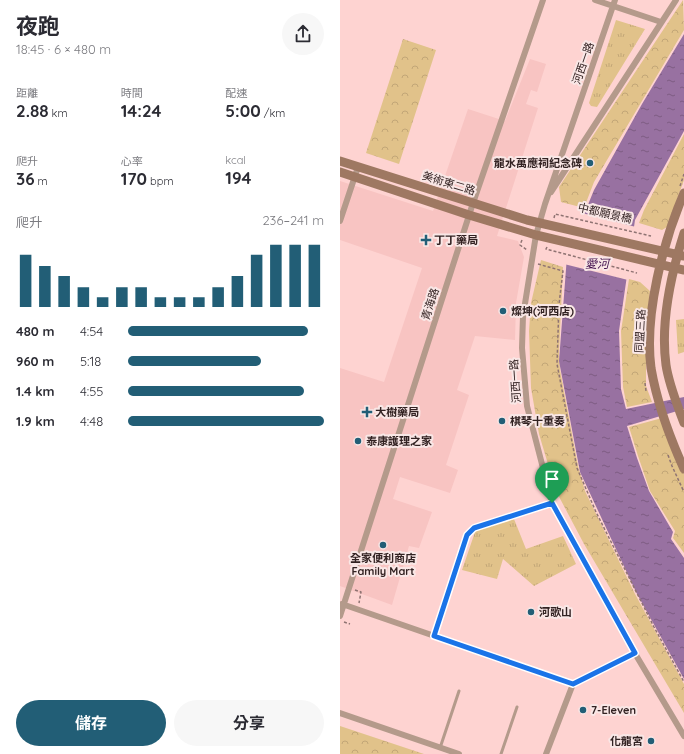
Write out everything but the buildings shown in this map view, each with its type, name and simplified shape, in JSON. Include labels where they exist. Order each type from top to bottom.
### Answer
[{"type":"street","name":"青海路","points":[[340,616],[342,604],[349,588],[473,203],[543,0]]},
{"type":"street","points":[[595,0],[614,3],[661,22]]},
{"type":"street","points":[[546,200],[676,0]]},
{"type":"street","name":"河西一路","points":[[614,3],[546,200],[536,235],[523,316],[522,348],[527,406],[552,503],[635,653],[684,736]]},
{"type":"street","name":"美術東二路","points":[[340,161],[539,224],[664,252]]},
{"type":"street","points":[[340,221],[358,167]]},
{"type":"street","points":[[340,172],[469,216],[549,239],[684,270]]},
{"type":"street","name":"同盟三路","points":[[684,193],[664,252],[657,283],[651,326],[650,347],[651,368],[661,409],[674,448],[684,469]]},
{"type":"street","points":[[684,233],[681,255],[674,268],[669,294],[664,345],[670,384],[684,423]]},
{"type":"street","points":[[664,252],[681,255]]},
{"type":"street","points":[[651,326],[665,325]]},
{"type":"street","points":[[342,604],[573,684]]},
{"type":"street","points":[[546,754],[573,684],[635,653]]},
{"type":"street","points":[[340,713],[459,754]]},
{"type":"lane","points":[[434,636],[467,535],[474,528],[552,503]]},
{"type":"lane","points":[[440,748],[459,691]]},
{"type":"lane","points":[[501,754],[517,707]]},
{"type":"path","name":"中都願景橋","points":[[555,214],[651,236]]},
{"type":"path","points":[[546,249],[637,273]]},
{"type":"path","points":[[538,264],[563,271],[559,304],[557,364],[577,468],[596,512],[654,627],[684,682]]},
{"type":"path","points":[[349,588],[361,592],[358,610]]},
{"type":"path","points":[[340,621],[350,624]]},
{"type":"shaded area","points":[[530,59],[546,64],[537,92],[531,90],[526,104],[538,108],[497,236],[518,241],[524,257],[516,303],[515,340],[475,336],[457,390],[469,395],[446,465],[458,470],[450,493],[400,477],[393,499],[432,512],[419,548],[409,546],[392,605],[340,586],[340,368],[384,382],[422,268],[340,240],[340,181],[433,211],[468,109],[505,121]]},
{"type":"green space","points":[[683,0],[684,30],[594,182],[584,208],[561,202],[559,187]]},
{"type":"green space","points":[[616,20],[645,29],[597,107],[591,106],[589,103]]},
{"type":"green space","points":[[403,39],[436,50],[399,164],[366,153]]},
{"type":"green space","points":[[684,134],[684,180],[667,227],[662,230],[639,223],[644,210]]},
{"type":"green space","points":[[541,260],[563,267],[559,354],[560,370],[578,466],[585,491],[635,594],[684,684],[684,713],[584,544],[556,491],[539,434],[531,388],[529,331],[531,303]]},
{"type":"green space","points":[[629,279],[640,282],[650,291],[646,333],[646,386],[652,402],[627,407],[623,387],[621,331]]},
{"type":"green space","points":[[684,319],[684,352],[678,354],[676,320]]},
{"type":"green space","points":[[662,418],[684,474],[684,553],[673,538],[675,531],[650,491],[629,427]]},
{"type":"green space","points":[[514,519],[526,549],[563,536],[576,564],[534,586],[503,559],[497,579],[462,570],[475,532],[481,528]]},
{"type":"green space","points":[[340,726],[424,754],[340,754]]},
{"type":"water","name":"愛河","points":[[684,34],[684,131],[635,220],[619,331],[621,389],[626,409],[684,397],[684,409],[627,426],[649,491],[673,532],[671,539],[684,558],[684,679],[636,592],[580,472],[559,361],[567,256],[594,190],[642,104]]},
{"type":"pier","points":[[582,213],[636,227],[628,280],[564,264],[565,256]]},
{"type":"place","name":"龍水萬應祠紀念碑","points":[[590,163]]},
{"type":"place","name":"丁丁藥局","points":[[426,240]]},
{"type":"place","name":"燦坤(河西店)","points":[[503,311]]},
{"type":"place","name":"大樹藥局","points":[[367,412]]},
{"type":"place","name":"棋琴十重奏","points":[[502,421]]},
{"type":"place","name":"泰康護理之家","points":[[358,441]]},
{"type":"place","name":"全家便利商店 Family Mart","points":[[383,545]]},
{"type":"place","name":"河歌山","points":[[531,612]]},
{"type":"place","name":"7-Eleven","points":[[583,710]]},
{"type":"place","name":"化龍宮","points":[[651,741]]},
{"type":"route","points":[[552,503],[635,653],[573,684],[434,636],[467,535],[474,528],[552,503]]}]
